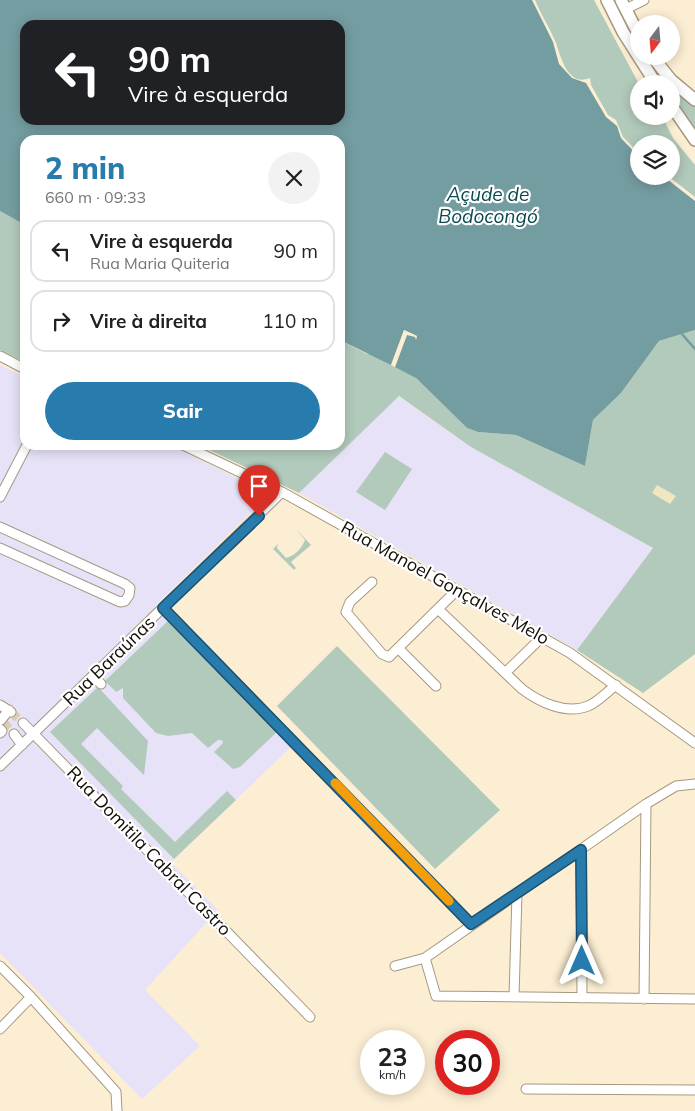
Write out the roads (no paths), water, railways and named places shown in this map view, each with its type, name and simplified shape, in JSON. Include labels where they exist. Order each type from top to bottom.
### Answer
[{"type":"main road","points":[[608,0],[623,32],[650,75]]},
{"type":"main road","points":[[623,5],[630,18]]},
{"type":"main road","points":[[659,65],[671,80],[695,100]]},
{"type":"main road","points":[[680,118],[695,140]]},
{"type":"street","points":[[623,5],[644,0]]},
{"type":"street","points":[[0,356],[20,366]]},
{"type":"street","points":[[1,495],[24,450]]},
{"type":"street","name":"Rua Manoel Gonçalves Melo","points":[[194,450],[282,492],[582,660],[695,743]]},
{"type":"street","name":"Rua Baraúnas","points":[[0,766],[282,492]]},
{"type":"street","points":[[0,527],[125,584],[130,588],[129,595],[126,601],[120,602],[0,548]]},
{"type":"street","points":[[372,582],[350,602],[346,612],[348,617],[386,656],[393,655],[457,590]]},
{"type":"street","points":[[163,608],[471,924]]},
{"type":"street","points":[[438,609],[536,700],[563,707],[579,708],[589,705],[616,685]]},
{"type":"street","points":[[505,673],[542,637]]},
{"type":"street","points":[[399,648],[436,686]]},
{"type":"street","points":[[93,676],[101,684]]},
{"type":"street","points":[[0,705],[10,711],[1,723],[2,732],[0,733]]},
{"type":"street","name":"Rua Domitila Cabral Castro","points":[[23,723],[310,1017]]},
{"type":"street","points":[[14,734],[22,745]]},
{"type":"street","points":[[395,966],[425,958],[471,924],[646,804],[676,786],[695,784]]},
{"type":"street","points":[[644,998],[646,804]]},
{"type":"street","points":[[581,850],[582,998]]},
{"type":"street","points":[[514,997],[517,894]]},
{"type":"street","points":[[425,958],[436,996],[695,999]]},
{"type":"street","points":[[0,966],[31,997],[116,1092],[117,1111]]},
{"type":"street","points":[[0,1029],[31,997]]},
{"type":"street","points":[[526,1089],[695,1090]]},
{"type":"water","name":"Açude de Bodocongó","points":[[0,0],[532,0],[553,42],[559,64],[572,78],[586,83],[606,117],[617,126],[621,138],[630,148],[630,185],[675,185],[695,201],[695,330],[659,341],[621,393],[593,420],[585,466],[516,435],[478,432],[467,428],[416,378],[395,367],[407,334],[417,336],[404,330],[391,365],[345,342],[345,135],[20,135],[20,222],[0,211]]},
{"type":"waterway","points":[[681,333],[695,349]]},
{"type":"tunnel","points":[[11,712],[23,723]]},
{"type":"tunnel","points":[[3,722],[14,734]]}]
